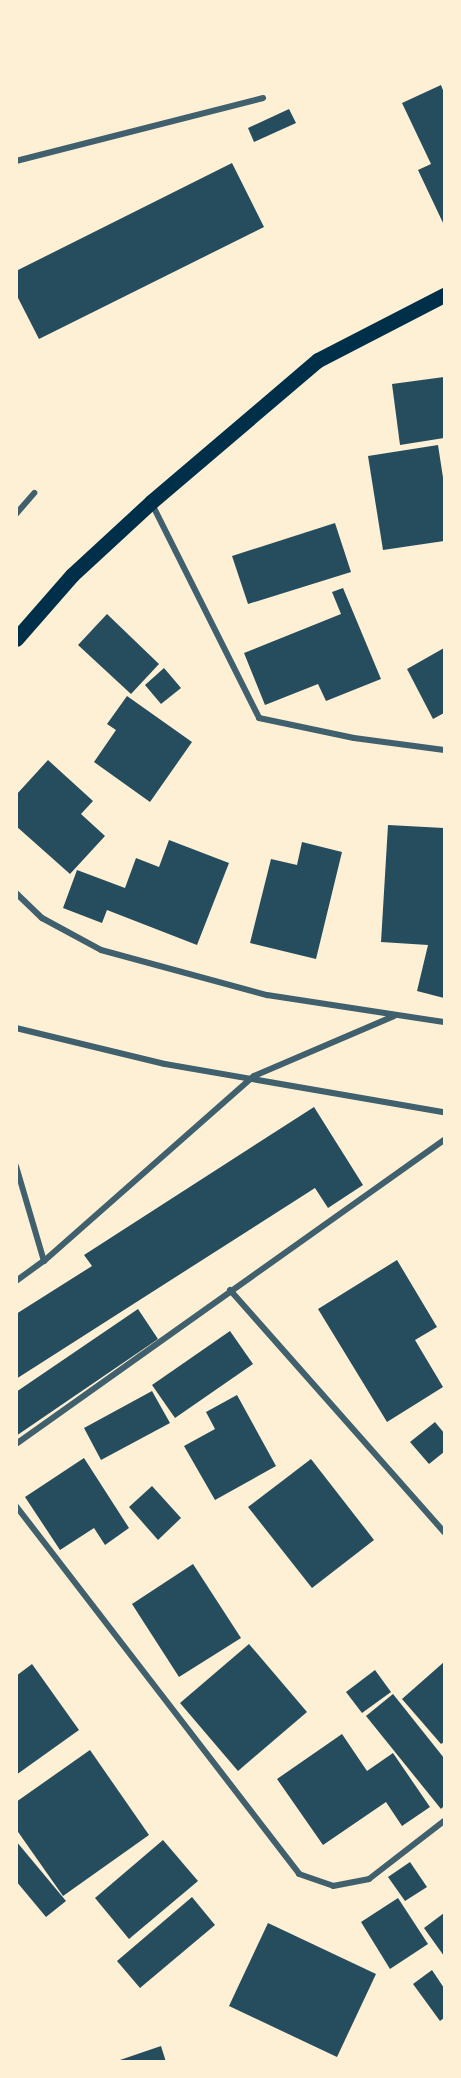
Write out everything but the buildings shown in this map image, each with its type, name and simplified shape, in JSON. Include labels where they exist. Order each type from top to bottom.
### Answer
[{"type":"main road","points":[[16,639],[72,575],[151,502],[318,360],[444,295]]},
{"type":"street","points":[[16,161],[263,98]]},
{"type":"street","points":[[16,514],[34,493]]},
{"type":"street","points":[[151,502],[222,651],[259,718],[354,738],[444,750]]},
{"type":"street","points":[[16,893],[42,918],[101,950],[267,995],[444,1022]]},
{"type":"street","points":[[16,1281],[44,1262],[254,1076],[394,1016]]},
{"type":"street","points":[[16,1028],[165,1064],[254,1076],[444,1112]]},
{"type":"street","points":[[16,1444],[444,1140]]},
{"type":"street","points":[[16,1166],[44,1262]]},
{"type":"street","points":[[230,1290],[444,1532]]},
{"type":"street","points":[[16,1506],[299,1874],[333,1886],[369,1879],[444,1821]]}]
